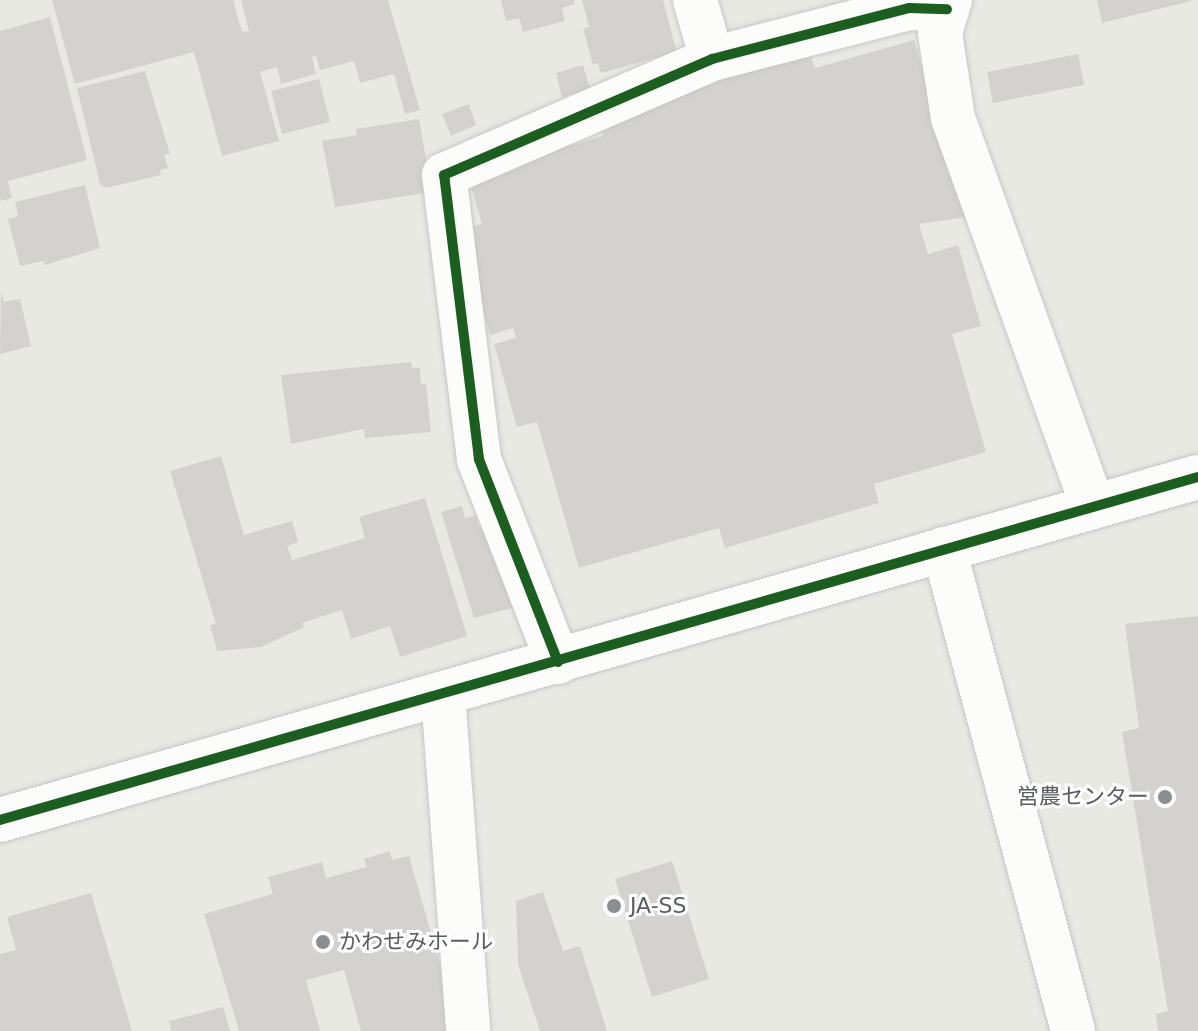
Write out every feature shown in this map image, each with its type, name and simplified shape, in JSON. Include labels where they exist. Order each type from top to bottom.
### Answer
[{"type":"street","points":[[695,0],[712,59]]},
{"type":"street","points":[[558,662],[479,459],[444,175],[712,59],[909,8],[949,4],[940,33],[953,118],[1093,507]]},
{"type":"street","points":[[0,820],[1198,477]]},
{"type":"street","points":[[944,549],[1073,1031]]},
{"type":"street","points":[[443,695],[468,1031]]},
{"type":"building","points":[[52,0],[233,0],[242,32],[249,31],[241,0],[388,0],[420,110],[405,114],[394,74],[360,83],[354,61],[320,70],[316,56],[312,57],[316,74],[281,84],[277,67],[260,72],[279,141],[222,156],[194,52],[75,84]]},
{"type":"building","points":[[501,0],[574,0],[575,4],[562,8],[565,21],[523,32],[519,18],[506,21]]},
{"type":"building","points":[[582,0],[663,0],[677,52],[601,73],[598,63],[593,65],[583,28],[589,27]]},
{"type":"building","points":[[1097,0],[1191,0],[1191,1],[1102,23]]},
{"type":"building","points":[[50,17],[87,160],[8,181],[12,198],[0,201],[0,31]]},
{"type":"building","points":[[914,40],[966,217],[919,224],[928,254],[958,245],[981,326],[952,334],[986,452],[874,484],[879,503],[725,548],[719,528],[579,568],[537,422],[517,427],[494,344],[516,338],[513,328],[490,335],[460,230],[482,224],[468,175],[603,136],[597,114],[810,55],[815,68]]},
{"type":"building","points":[[1078,54],[1084,85],[993,103],[987,72]]},
{"type":"building","points":[[583,65],[590,89],[562,97],[556,73]]},
{"type":"building","points":[[145,71],[170,154],[164,155],[168,168],[160,170],[161,175],[106,188],[100,184],[77,88]]},
{"type":"building","points":[[319,79],[330,122],[282,134],[271,91]]},
{"type":"building","points":[[469,104],[476,125],[451,136],[442,114]]},
{"type":"building","points":[[419,119],[432,192],[335,207],[322,141],[357,135],[356,129]]},
{"type":"building","points":[[85,185],[100,248],[45,265],[44,261],[20,266],[8,219],[18,216],[15,202]]},
{"type":"building","points":[[1,291],[4,302],[20,299],[31,346],[0,354]]},
{"type":"building","points":[[411,362],[412,368],[420,368],[421,384],[426,384],[431,432],[365,438],[364,429],[291,444],[281,375]]},
{"type":"building","points":[[221,456],[244,535],[292,521],[298,542],[287,546],[292,560],[365,538],[359,517],[425,498],[467,636],[400,657],[390,626],[351,639],[342,610],[302,623],[304,627],[261,647],[217,651],[210,625],[216,624],[170,471]]},
{"type":"building","points":[[462,506],[465,518],[476,515],[479,528],[490,525],[520,606],[474,618],[441,512]]},
{"type":"building","name":"営農センター","points":[[1198,616],[1198,1031],[1158,1031],[1156,1014],[1168,1011],[1122,732],[1139,728],[1125,624]]},
{"type":"building","name":"かわせみホール","points":[[390,851],[392,860],[409,856],[459,1031],[361,1031],[344,970],[306,980],[320,1031],[239,1031],[204,914],[273,894],[268,877],[322,862],[326,878],[367,867],[364,859]]},
{"type":"building","points":[[672,861],[709,979],[652,997],[615,879]]},
{"type":"building","points":[[543,892],[563,951],[580,946],[607,1031],[540,1031],[518,964],[516,901]]},
{"type":"building","points":[[91,893],[132,1031],[0,1031],[0,954],[16,950],[7,917]]},
{"type":"building","points":[[223,1007],[230,1031],[171,1031],[169,1021]]},
{"type":"cycle path","points":[[558,662],[479,459],[444,175],[712,59],[909,8],[947,9]]},
{"type":"cycle path","points":[[0,820],[1198,477]]},
{"type":"place","name":"営農センター","points":[[1165,797]]},
{"type":"place","name":"JA-SS","points":[[614,906]]},
{"type":"place","name":"かわせみホール","points":[[323,942]]}]
